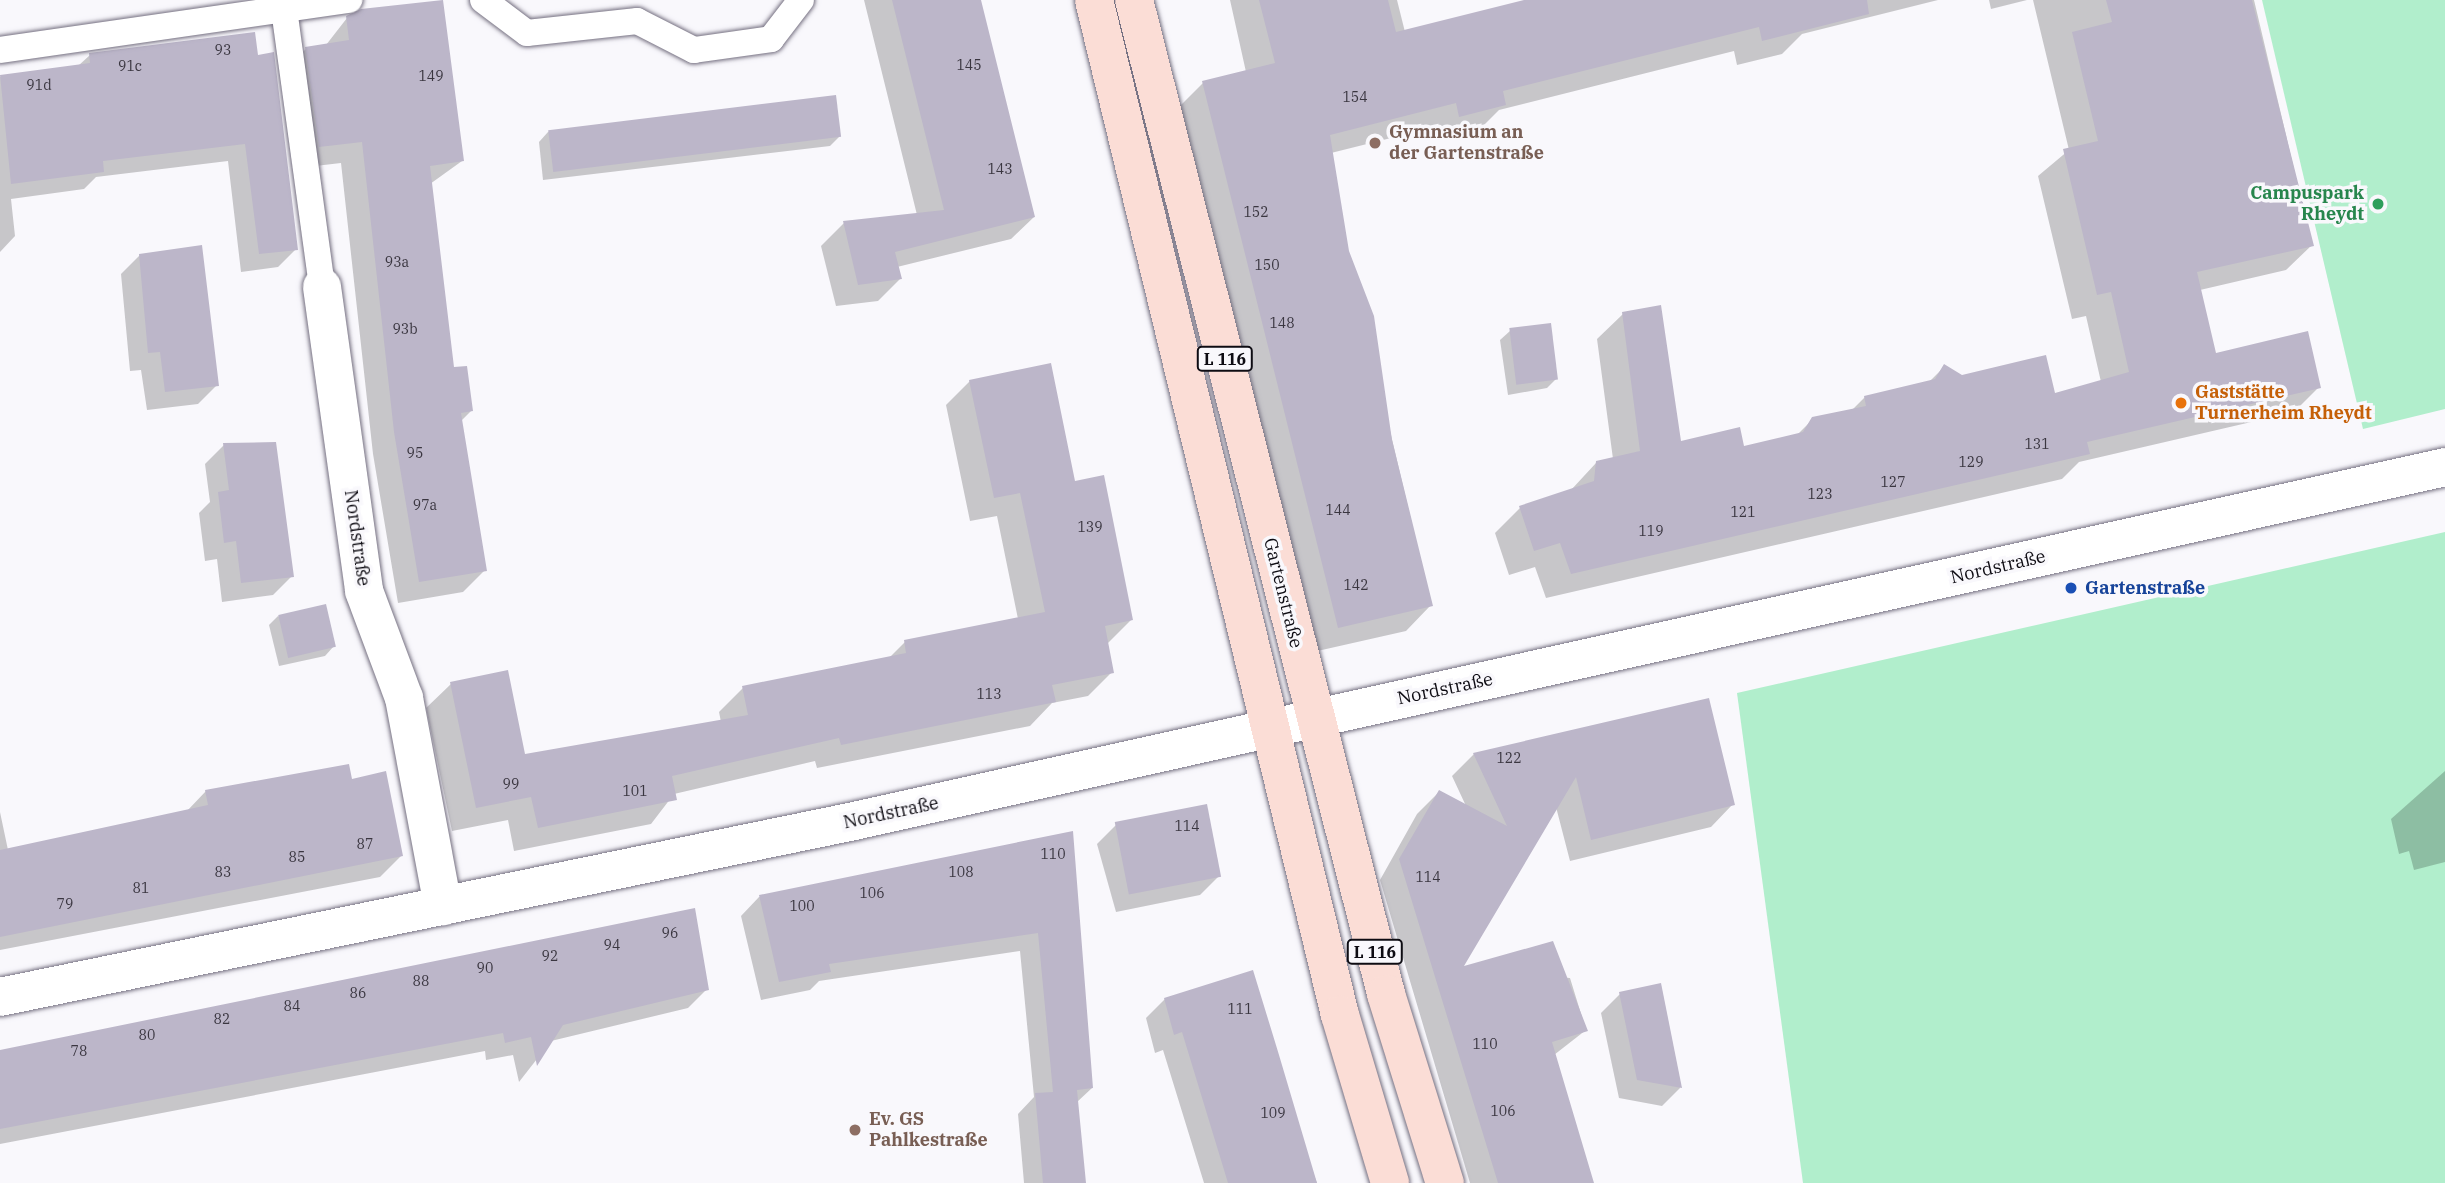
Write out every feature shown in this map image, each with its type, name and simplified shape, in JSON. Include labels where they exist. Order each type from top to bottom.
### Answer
[{"type":"main road","name":"L 116","points":[[1094,0],[1340,1014],[1390,1183]]},
{"type":"main road","name":"Gartenstraße","points":[[1134,0],[1386,994],[1445,1183]]},
{"type":"street","name":"Nordstraße","points":[[322,287],[364,591],[404,698],[443,906]]},
{"type":"street","name":"Nordstraße","points":[[0,997],[1270,730],[2445,467]]},
{"type":"lane","points":[[0,50],[349,0]]},
{"type":"lane","points":[[483,0],[527,33],[637,21],[694,50],[771,39],[801,0]]},
{"type":"lane","points":[[284,9],[322,287]]},
{"type":"green space","name":"Campuspark Rheydt","points":[[2262,0],[2445,0],[2445,409],[2363,429]]},
{"type":"green space","points":[[2445,532],[2445,1183],[1803,1183],[1737,693]]},
{"type":"building","points":[[443,0],[464,161],[430,166],[454,367],[467,366],[473,411],[461,413],[487,571],[419,582],[394,432],[362,142],[319,147],[305,47],[349,40],[346,16],[361,9]]},
{"type":"building","points":[[892,0],[981,0],[1035,217],[895,252],[902,279],[858,285],[843,221],[944,210]]},
{"type":"building","points":[[1259,0],[1388,0],[1396,32],[1524,0],[1867,0],[1869,14],[1762,41],[1759,27],[1503,91],[1506,105],[1459,117],[1456,103],[1330,135],[1349,251],[1374,316],[1392,440],[1433,606],[1338,628],[1202,81],[1275,63]]},
{"type":"building","points":[[2106,0],[2252,0],[2314,246],[2197,272],[2216,353],[2308,331],[2321,388],[2087,442],[2090,454],[1571,574],[1560,543],[1534,551],[1519,506],[1594,481],[1596,461],[1640,451],[1622,312],[1661,305],[1681,441],[1740,427],[1744,446],[1803,432],[1812,417],[1866,406],[1864,396],[1935,379],[1944,364],[1962,375],[2046,355],[2055,393],[2129,372],[2111,292],[2097,295],[2063,149],[2098,141],[2072,32],[2112,22]]},
{"type":"building","points":[[255,32],[258,55],[274,52],[298,250],[259,254],[245,144],[103,161],[104,172],[11,184],[0,75],[90,63],[89,53]]},
{"type":"building","points":[[836,95],[841,137],[553,172],[548,130]]},
{"type":"building","points":[[202,245],[219,386],[165,392],[160,352],[148,353],[139,254]]},
{"type":"building","points":[[1551,323],[1558,380],[1516,385],[1509,328]]},
{"type":"building","points":[[1051,363],[1075,481],[1104,475],[1133,620],[1105,626],[1114,673],[1052,685],[1056,702],[841,745],[839,738],[672,776],[677,800],[538,828],[531,797],[476,808],[450,682],[508,670],[525,754],[748,715],[742,686],[906,653],[904,640],[1045,612],[1020,493],[994,498],[969,380]]},
{"type":"building","points":[[276,442],[294,577],[241,583],[236,541],[224,543],[218,492],[229,490],[223,443]]},
{"type":"building","points":[[326,604],[336,647],[288,658],[278,615]]},
{"type":"building","points":[[1709,698],[1735,805],[1591,840],[1576,777],[1464,966],[1553,941],[1588,1031],[1552,1042],[1594,1183],[1498,1183],[1399,859],[1439,790],[1507,826],[1473,753]]},
{"type":"building","points":[[349,764],[352,779],[386,771],[403,856],[0,937],[0,850],[208,805],[205,790]]},
{"type":"building","points":[[1207,804],[1221,877],[1129,895],[1115,822]]},
{"type":"building","points":[[1073,831],[1093,1088],[1077,1090],[1086,1183],[1043,1183],[1035,1093],[1053,1092],[1038,933],[829,964],[831,972],[779,982],[759,895]]},
{"type":"building","points":[[695,908],[709,990],[563,1025],[537,1066],[531,1037],[505,1043],[503,1033],[0,1129],[0,1050]]},
{"type":"building","points":[[1253,970],[1317,1183],[1228,1183],[1182,1032],[1174,1035],[1164,998]]},
{"type":"building","points":[[1661,983],[1682,1088],[1637,1080],[1619,992]]},
{"type":"place","name":"Gymnasium an der Gartenstraße","points":[[1375,143]]},
{"type":"place","name":"Campuspark Rheydt","points":[[2378,204]]},
{"type":"place","name":"Gaststätte Turnerheim Rheydt","points":[[2181,403]]},
{"type":"place","name":"Gartenstraße","points":[[2071,588]]},
{"type":"place","name":"Ev. GS Pahlkestraße","points":[[855,1130]]}]
